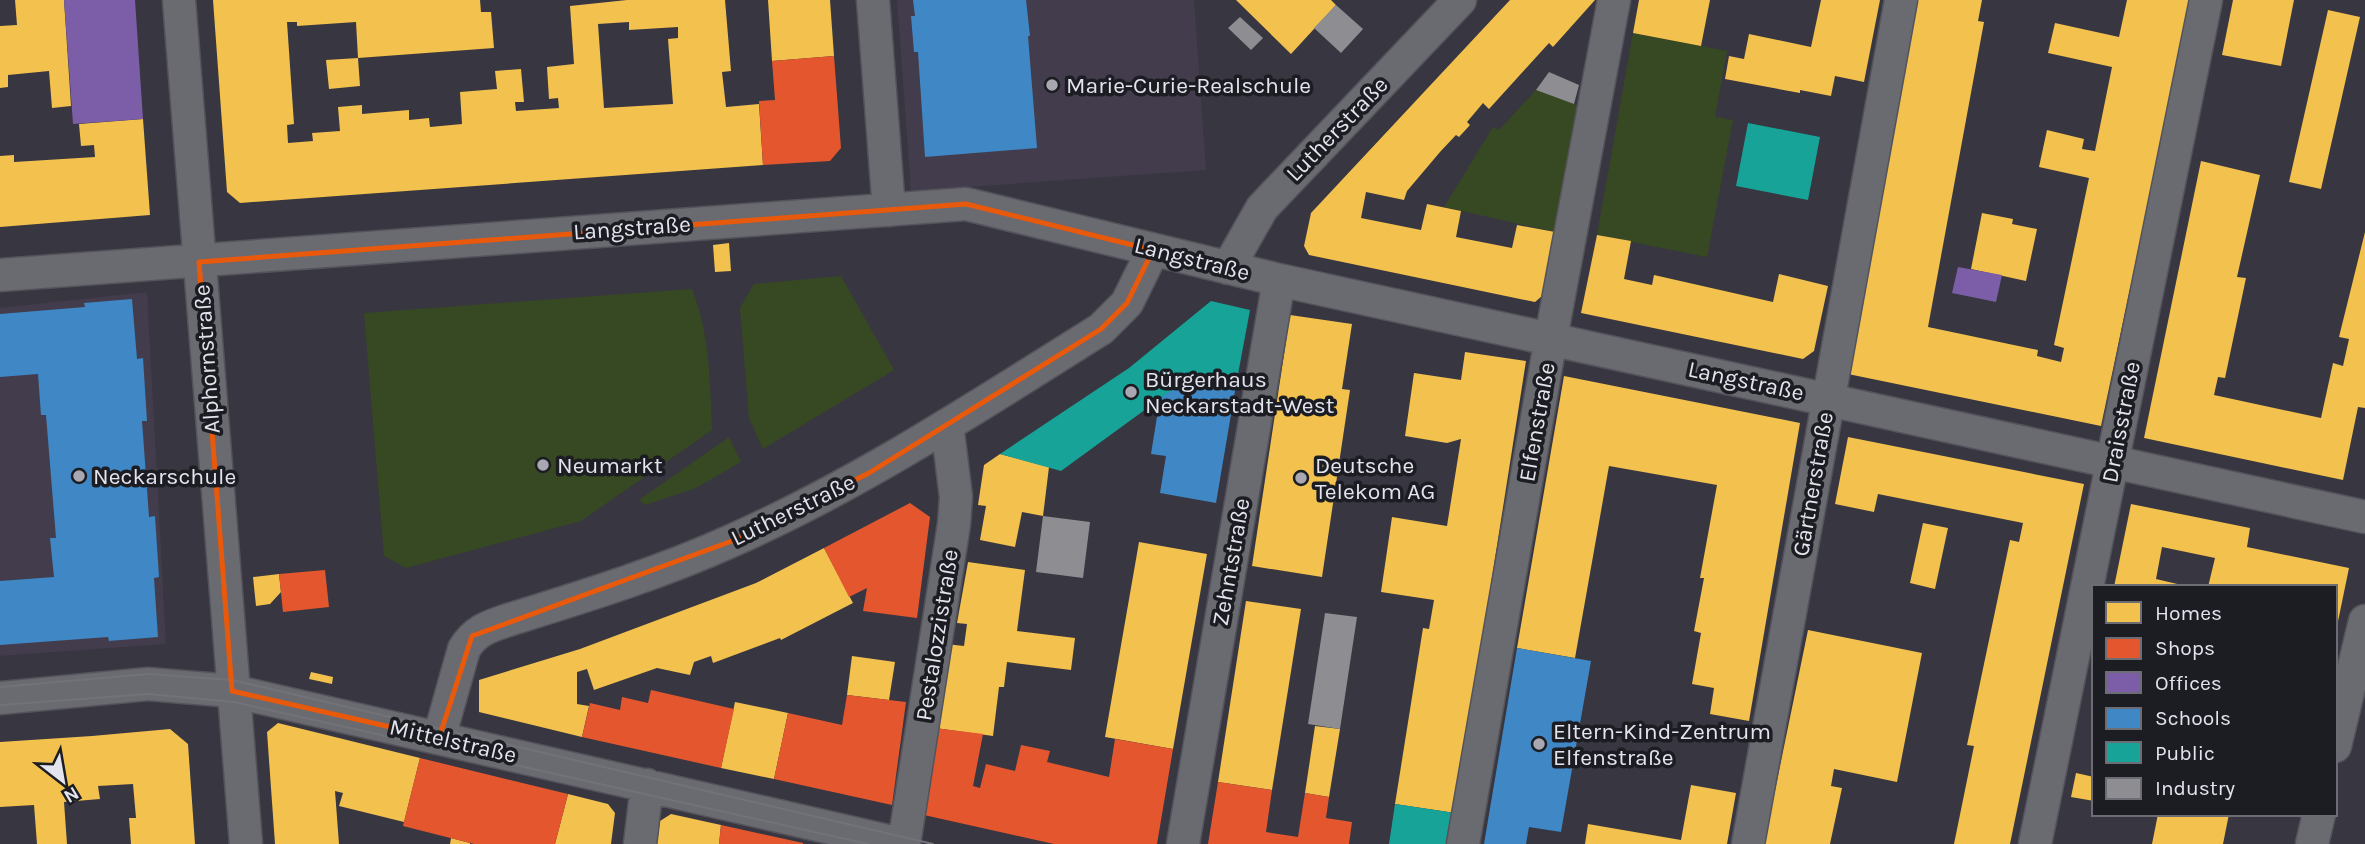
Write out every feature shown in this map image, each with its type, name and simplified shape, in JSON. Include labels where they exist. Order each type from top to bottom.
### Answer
[{"type":"street","name":"Alphornstraße","points":[[179,0],[246,844]]},
{"type":"street","points":[[873,0],[889,209]]},
{"type":"street","name":"Lutherstraße","points":[[1228,268],[1262,208],[1460,0]]},
{"type":"street","name":"Elfenstraße","points":[[1463,844],[1551,338],[1614,0]]},
{"type":"street","name":"Gärtnerstraße","points":[[1748,844],[1901,0]]},
{"type":"street","name":"Draisstraße","points":[[2035,844],[2206,0]]},
{"type":"street","name":"Langstraße","points":[[0,275],[966,204],[1279,280],[2365,517]]},
{"type":"street","name":"Lutherstraße","points":[[439,738],[464,649],[472,636],[505,621],[635,580],[732,541],[869,473],[1101,329],[1127,303],[1153,250]]},
{"type":"street","name":"Zehntstraße","points":[[1183,844],[1279,280]]},
{"type":"street","name":"Pestalozzistraße","points":[[903,844],[954,524],[956,497],[947,425]]},
{"type":"street","points":[[2337,738],[2365,621]]},
{"type":"street","name":"Mittelstraße","points":[[0,698],[148,684],[232,691],[903,844]]},
{"type":"street","points":[[640,844],[648,785]]},
{"type":"street","points":[[2312,844],[2319,816]]},
{"type":"highlighted area","points":[[966,204],[1153,250],[1127,303],[1101,329],[869,473],[732,541],[472,636],[439,738],[232,691],[199,262]]},
{"type":"shaded area","name":"Marie-Curie-Realschule","points":[[897,0],[1194,0],[1206,170],[911,191]]},
{"type":"shaded area","name":"Neckarschule","points":[[147,292],[166,644],[0,656],[0,308]]},
{"type":"green space","points":[[1633,33],[1727,51],[1715,117],[1733,120],[1707,257],[1597,235]]},
{"type":"green space","points":[[1536,90],[1577,105],[1555,232],[1444,207],[1493,127],[1499,130]]},
{"type":"green space","points":[[841,276],[894,370],[763,449],[749,418],[740,308],[754,284]]},
{"type":"green space","points":[[692,289],[706,341],[712,430],[581,521],[406,568],[384,556],[364,313]]},
{"type":"green space","points":[[729,437],[741,462],[696,488],[645,505],[639,500]]},
{"type":"building: Homes","points":[[15,0],[64,0],[71,106],[52,108],[49,71],[8,75],[8,87],[0,88],[0,26],[17,25]]},
{"type":"building: Homes","points":[[213,0],[480,0],[481,12],[491,12],[494,48],[358,58],[356,22],[297,26],[297,22],[287,22],[294,124],[287,125],[288,143],[313,141],[312,133],[340,131],[338,107],[362,105],[362,114],[409,110],[409,120],[429,118],[430,127],[462,124],[460,92],[497,89],[495,71],[521,69],[524,102],[515,102],[516,111],[559,108],[558,98],[549,99],[547,67],[574,64],[570,6],[627,0],[725,0],[731,71],[722,72],[726,107],[759,104],[763,165],[240,203],[227,192]],"holes":[[[629,22],[629,30],[678,27],[678,38],[668,39],[673,104],[604,108],[598,24]]]},
{"type":"building: Homes","points":[[768,0],[830,0],[834,56],[772,61]]},
{"type":"building: Homes","points":[[1236,0],[1331,0],[1336,5],[1291,54]]},
{"type":"building: Homes","points":[[1510,0],[1595,0],[1553,47],[1549,43],[1489,109],[1483,103],[1467,122],[1470,125],[1440,152],[1407,191],[1404,200],[1366,192],[1361,218],[1421,230],[1427,204],[1461,211],[1456,237],[1512,248],[1517,225],[1555,232],[1542,296],[1535,302],[1309,255],[1304,246],[1311,213]]},
{"type":"building: Homes","points":[[1639,0],[1710,0],[1701,46],[1633,33]]},
{"type":"building: Homes","points":[[1821,0],[1880,0],[1864,82],[1835,76],[1831,96],[1725,79],[1729,56],[1744,59],[1749,34],[1811,47]]},
{"type":"building: Homes","points":[[1915,0],[1982,0],[1978,21],[1984,22],[1928,327],[2038,350],[2037,356],[2061,362],[2064,348],[2054,345],[2089,178],[2039,167],[2047,130],[2084,139],[2082,149],[2095,151],[2112,67],[2048,53],[2055,23],[2119,37],[2127,0],[2191,0],[2101,426],[1848,374]]},
{"type":"building: Homes","points":[[2233,0],[2294,0],[2281,66],[2222,55]]},
{"type":"building: Homes","points":[[2328,10],[2360,17],[2321,189],[2289,182]]},
{"type":"building: Homes","points":[[358,58],[360,86],[329,89],[326,60]]},
{"type":"building: Homes","points":[[143,119],[150,215],[0,227],[0,156],[14,155],[14,162],[95,157],[94,145],[81,146],[79,124]]},
{"type":"building: Homes","points":[[2201,161],[2260,175],[2237,277],[2246,278],[2225,378],[2218,377],[2214,395],[2321,418],[2333,363],[2343,366],[2349,339],[2339,337],[2365,232],[2365,408],[2358,407],[2343,480],[2144,438]]},
{"type":"building: Homes","points":[[1982,213],[2013,219],[2012,224],[2037,229],[2026,281],[1971,269]]},
{"type":"building: Homes","points":[[1597,235],[1631,241],[1624,279],[1652,285],[1654,275],[1773,302],[1779,274],[1828,286],[1814,351],[1803,359],[1581,313]]},
{"type":"building: Homes","points":[[729,243],[731,271],[715,272],[713,245]]},
{"type":"building: Homes","name":"Deutsche Telekom AG","points":[[1290,315],[1352,324],[1342,389],[1350,390],[1322,577],[1252,566]]},
{"type":"building: Homes","points":[[1465,352],[1526,361],[1455,813],[1395,804],[1423,628],[1429,629],[1434,600],[1381,592],[1392,517],[1447,526],[1461,439],[1447,443],[1405,436],[1414,373],[1461,380]]},
{"type":"building: Homes","points":[[1564,376],[1800,423],[1749,721],[1710,714],[1714,688],[1692,684],[1701,633],[1694,631],[1704,578],[1700,578],[1717,485],[1609,466],[1575,658],[1517,648]]},
{"type":"building: Homes","points":[[1848,437],[2084,484],[2010,844],[1954,844],[1974,746],[1967,745],[2010,540],[2019,542],[2023,523],[1878,494],[1874,512],[1835,504]]},
{"type":"building: Homes","points":[[1000,454],[1049,467],[1043,516],[1022,512],[1015,547],[980,540],[986,506],[978,505],[984,465]]},
{"type":"building: Homes","points":[[2131,504],[2250,528],[2247,547],[2349,568],[2337,626],[2337,585],[2208,585],[2215,558],[2162,547],[2156,579],[2182,585],[2114,585]]},
{"type":"building: Homes","points":[[1923,523],[1948,528],[1935,589],[1910,583]]},
{"type":"building: Homes","points":[[1139,542],[1207,554],[1173,749],[1105,737]]},
{"type":"building: Homes","points":[[824,548],[853,603],[781,640],[780,638],[713,663],[711,656],[694,662],[690,675],[657,668],[594,690],[587,669],[577,672],[577,704],[589,706],[582,737],[479,712],[479,680],[580,649],[756,583]]},
{"type":"building: Homes","points":[[968,562],[1025,570],[1017,631],[1075,638],[1071,670],[1007,662],[1004,687],[999,687],[993,736],[935,728],[946,644],[964,646],[967,624],[957,623]]},
{"type":"building: Homes","points":[[279,574],[281,592],[270,604],[256,606],[253,577]]},
{"type":"building: Homes","points":[[1246,601],[1301,609],[1272,790],[1218,782]]},
{"type":"building: Homes","points":[[1808,630],[1922,653],[1897,782],[1834,769],[1831,786],[1842,788],[1830,844],[1764,844]]},
{"type":"building: Homes","points":[[852,656],[895,662],[889,700],[847,695]]},
{"type":"building: Homes","points":[[311,672],[333,677],[332,684],[309,679]]},
{"type":"building: Homes","points":[[735,702],[788,713],[774,779],[721,768]]},
{"type":"building: Homes","points":[[278,723],[420,758],[404,822],[339,806],[343,793],[335,791],[339,844],[275,844],[267,732]]},
{"type":"building: Homes","points":[[1315,726],[1340,729],[1329,797],[1305,793]]},
{"type":"building: Homes","points":[[170,729],[188,744],[195,844],[131,844],[129,818],[136,818],[133,784],[98,786],[100,799],[64,802],[67,844],[37,844],[34,805],[0,807],[0,742]]},
{"type":"building: Homes","points":[[2076,773],[2092,777],[2092,801],[2071,797]]},
{"type":"building: Homes","points":[[1691,785],[1736,793],[1727,844],[1585,844],[1588,824],[1681,840]]},
{"type":"building: Homes","points":[[568,794],[608,804],[615,813],[611,844],[555,844]]},
{"type":"building: Homes","points":[[671,814],[721,825],[719,844],[657,844],[660,821]]},
{"type":"building: Homes","points":[[2158,816],[2229,816],[2223,844],[2152,844]]},
{"type":"building: Homes","points":[[451,838],[470,843],[470,844],[450,844]]},
{"type":"building: Shops","points":[[834,56],[841,148],[830,161],[763,165],[759,101],[775,100],[772,61]]},
{"type":"building: Shops","points":[[910,503],[930,517],[917,618],[863,611],[867,588],[849,597],[824,548]]},
{"type":"building: Shops","points":[[325,570],[329,607],[283,612],[279,574]]},
{"type":"building: Shops","points":[[651,690],[734,709],[721,768],[582,737],[590,703],[620,710],[622,697],[648,703]]},
{"type":"building: Shops","points":[[847,695],[906,702],[892,805],[774,779],[788,713],[842,725]]},
{"type":"building: Shops","points":[[935,728],[983,734],[973,786],[980,788],[986,764],[1015,771],[1021,745],[1050,751],[1047,762],[1109,777],[1115,739],[1173,749],[1157,844],[1054,844],[924,815]]},
{"type":"building: Shops","points":[[420,758],[568,794],[555,844],[474,844],[403,826]]},
{"type":"building: Shops","points":[[1218,782],[1272,790],[1266,832],[1298,837],[1305,793],[1329,797],[1326,818],[1352,822],[1349,844],[1208,844]]},
{"type":"building: Shops","points":[[721,825],[803,843],[803,844],[719,844]]},
{"type":"building: Offices","points":[[64,0],[135,0],[143,119],[73,124]]},
{"type":"building: Offices","points":[[1958,267],[2002,275],[1996,302],[1952,293]]},
{"type":"building: Schools","points":[[913,0],[1026,0],[1037,148],[925,157],[918,52],[914,52],[911,16],[915,16]]},
{"type":"building: Schools","name":"Neckarschule","points":[[132,299],[137,359],[143,358],[147,421],[142,421],[149,517],[155,516],[159,577],[154,578],[158,637],[109,641],[108,637],[0,645],[0,581],[54,577],[50,538],[56,538],[46,415],[41,415],[38,374],[0,377],[0,314],[85,307],[84,303]]},
{"type":"building: Schools","points":[[1190,377],[1236,385],[1216,503],[1160,493],[1166,456],[1151,454],[1160,398]]},
{"type":"building: Schools","name":"Eltern-Kind-Zentrum Elfenstraße","points":[[1517,648],[1591,661],[1561,832],[1529,827],[1526,844],[1484,844]]},
{"type":"building: Public","points":[[1748,123],[1820,137],[1808,200],[1736,186]]},
{"type":"building: Public","name":"Bürgerhaus Neckarstadt-West","points":[[1211,301],[1250,310],[1236,385],[1190,377],[1061,471],[1000,454],[1129,368]]},
{"type":"building: Public","points":[[1395,804],[1455,813],[1451,844],[1389,844]]},
{"type":"building: Industry","points":[[1336,5],[1363,29],[1341,53],[1314,28]]},
{"type":"building: Industry","points":[[1240,17],[1263,38],[1251,50],[1228,28]]},
{"type":"building: Industry","points":[[1549,72],[1579,85],[1574,104],[1536,90]]},
{"type":"building: Industry","points":[[1043,516],[1090,522],[1083,578],[1036,572]]},
{"type":"building: Industry","points":[[1325,613],[1357,617],[1340,729],[1308,724]]},
{"type":"tram line","points":[[0,687],[148,674],[232,680],[933,844]]},
{"type":"tram line","points":[[0,705],[148,694],[234,702],[868,844]]},
{"type":"place","name":"Marie-Curie-Realschule","points":[[1052,85]]},
{"type":"place","name":"Bürgerhaus Neckarstadt-West","points":[[1131,392]]},
{"type":"place","name":"Neumarkt","points":[[543,465]]},
{"type":"place","name":"Neckarschule","points":[[79,476]]},
{"type":"place","name":"Deutsche Telekom AG","points":[[1301,478]]},
{"type":"place","name":"Eltern-Kind-Zentrum Elfenstraße","points":[[1539,744]]}]
